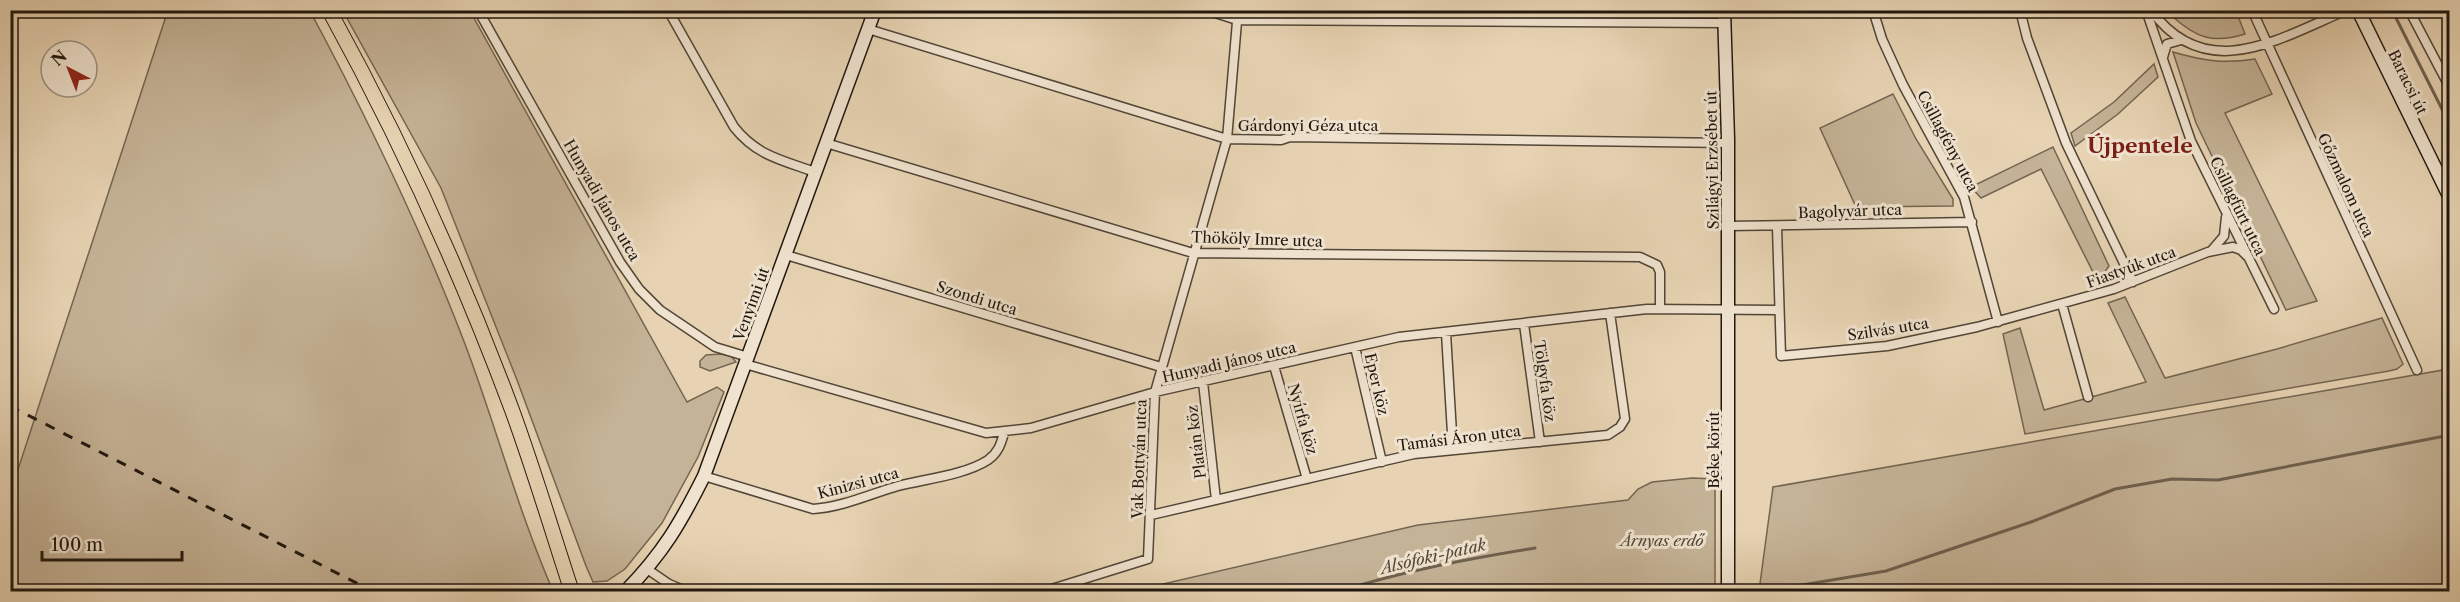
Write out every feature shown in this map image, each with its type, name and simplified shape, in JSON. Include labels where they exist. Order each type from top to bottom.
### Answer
[{"type":"main road","points":[[329,10],[405,159],[472,309],[513,413],[572,591]]},
{"type":"street","name":"Hunyadi János utca","points":[[478,10],[615,252],[639,289],[660,310],[715,347],[747,361],[986,433],[1004,433],[1031,428],[1155,392],[1399,337],[1660,309],[1779,310]]},
{"type":"street","points":[[668,10],[734,127],[746,142],[758,151],[815,172]]},
{"type":"street","name":"Venyimi út","points":[[625,591],[665,547],[682,520],[704,476],[875,10]]},
{"type":"street","points":[[1206,10],[1238,15],[1724,17]]},
{"type":"street","name":"Csillagfény utca","points":[[1873,10],[1882,39],[1902,85],[1964,197],[1998,322]]},
{"type":"street","points":[[2020,10],[2027,38],[2066,143],[2133,282]]},
{"type":"street","name":"Csillagfürt utca","points":[[2146,10],[2185,126],[2274,309]]},
{"type":"street","points":[[2151,10],[2159,21],[2181,40],[2195,47],[2227,53],[2265,44],[2347,10]]},
{"type":"street","name":"Gőzmalom utca","points":[[2252,10],[2265,44],[2417,370]]},
{"type":"street","name":"Baracsi út","points":[[2358,10],[2450,198]]},
{"type":"street","points":[[2409,10],[2450,88]]},
{"type":"street","name":"Vak Bottyán utca","points":[[1042,591],[1148,559],[1155,392],[1227,139],[1238,15]]},
{"type":"street","name":"Szilágyi Erzsébet út","points":[[1724,17],[1728,143],[1729,309]]},
{"type":"street","name":"Gárdonyi Géza utca","points":[[868,29],[1227,139],[1728,143]]},
{"type":"street","points":[[2163,61],[2163,53],[2167,44],[2181,40]]},
{"type":"street","name":"Thököly Imre utca","points":[[826,143],[1193,253],[1640,257],[1654,262],[1660,272],[1660,309]]},
{"type":"street","points":[[2208,252],[2218,245],[2224,236],[2226,213]]},
{"type":"street","name":"Bagolyvár utca","points":[[1728,226],[1972,222]]},
{"type":"street","points":[[1777,226],[1779,310]]},
{"type":"street","name":"Fiastyúk utca","points":[[1998,322],[2133,282],[2208,252],[2233,247],[2241,250],[2247,256]]},
{"type":"street","name":"Szondi utca","points":[[786,255],[1161,367]]},
{"type":"street","points":[[2062,304],[2088,397]]},
{"type":"street","name":"Béke körút","points":[[1728,591],[1729,309]]},
{"type":"street","name":"Szilvás utca","points":[[1779,310],[1781,356],[1887,346],[1998,322]]},
{"type":"street","name":"Tamási Áron utca","points":[[1151,515],[1414,454],[1608,435],[1623,423],[1624,419],[1610,313]]},
{"type":"street","name":"Tölgyfa köz","points":[[1524,324],[1540,442]]},
{"type":"street","points":[[1446,333],[1454,450]]},
{"type":"street","name":"Eper köz","points":[[1355,347],[1382,462]]},
{"type":"street","name":"Nyírfa köz","points":[[1274,366],[1306,479]]},
{"type":"street","name":"Platán köz","points":[[1203,382],[1216,500]]},
{"type":"street","name":"Kinizsi utca","points":[[704,476],[813,509],[829,508],[974,467],[988,459],[1000,448],[1004,433]]},
{"type":"street","points":[[646,569],[669,584],[687,591]]},
{"type":"green space","points":[[168,10],[310,11],[373,134],[448,301],[540,561],[553,591],[11,591],[11,491]]},
{"type":"green space","points":[[2187,10],[2236,11],[2245,34],[2214,38],[2197,34],[2172,16]]},
{"type":"green space","points":[[343,11],[470,11],[687,402],[717,387],[724,392],[698,457],[662,523],[625,569],[607,581],[593,582],[586,566],[517,380],[441,188]]},
{"type":"green space","points":[[2173,52],[2214,61],[2255,59],[2272,94],[2225,113],[2317,301],[2286,310],[2196,123]]},
{"type":"green space","points":[[2154,64],[2158,77],[2118,114],[2075,146],[2071,133],[2114,102]]},
{"type":"green space","points":[[1893,94],[1916,139],[1953,199],[1953,206],[1856,207],[1820,128]]},
{"type":"green space","points":[[2053,147],[2109,266],[2098,282],[2041,169],[1981,198],[1971,187]]},
{"type":"green space","points":[[2125,297],[2165,378],[2277,349],[2382,318],[2403,364],[2389,371],[2025,434],[2003,334],[2020,328],[2044,410],[2146,382],[2108,303]]},
{"type":"green space","points":[[706,355],[731,356],[736,362],[710,371],[700,367],[700,361]]},
{"type":"green space","points":[[2449,369],[2449,591],[2301,592],[2299,588],[2292,591],[2289,587],[2274,591],[2272,587],[2265,591],[2257,591],[2254,587],[2239,592],[2234,584],[2221,591],[2215,591],[2211,585],[2199,591],[2191,589],[2186,592],[1759,591],[1773,487]]},
{"type":"green space","name":"Árnyas erdő","points":[[1692,478],[1715,479],[1715,591],[1151,592],[1150,587],[1418,525],[1628,500],[1638,489],[1652,482]]},
{"type":"waterway","name":"Alsófoki-patak","points":[[2392,10],[2450,125]]},
{"type":"waterway","points":[[1787,592],[1790,587],[1886,571],[2031,522],[2115,489],[2172,479],[2218,480],[2450,435]]},
{"type":"waterway","name":"Alsófoki-patak","points":[[1337,592],[1435,566],[1535,548]]},
{"type":"railway","points":[[10,406],[374,592]]},
{"type":"district","name":"Újpentele","points":[[2140,145]]}]
